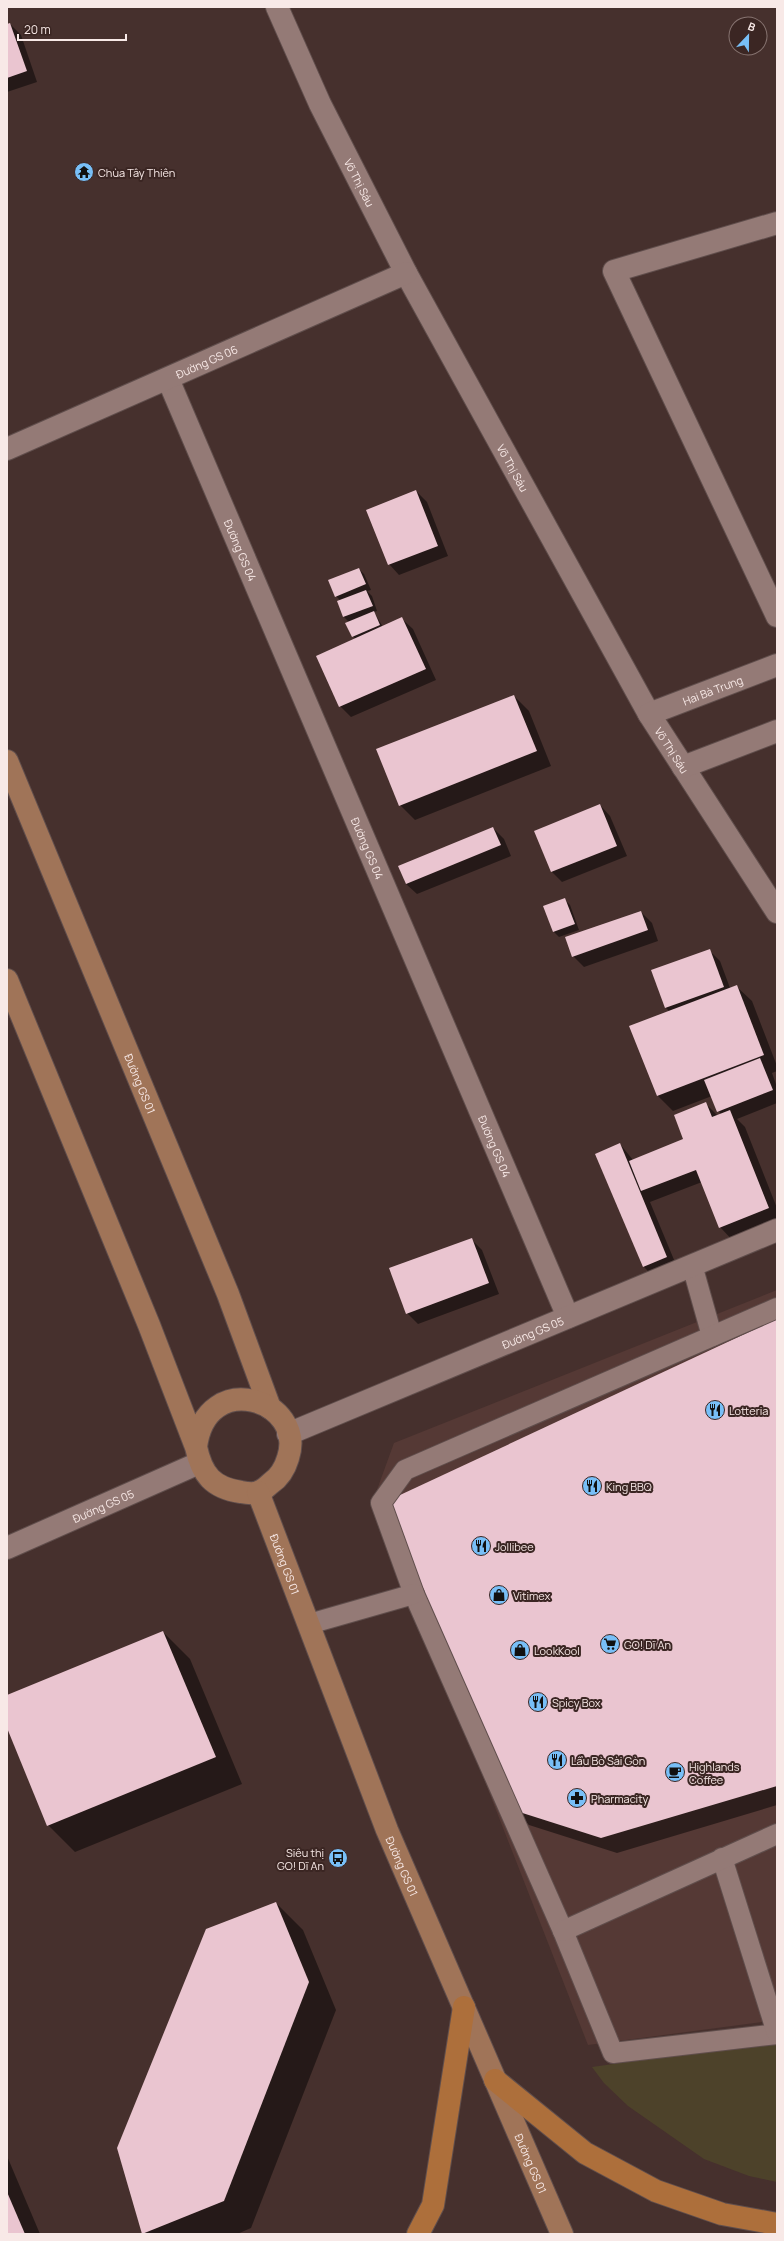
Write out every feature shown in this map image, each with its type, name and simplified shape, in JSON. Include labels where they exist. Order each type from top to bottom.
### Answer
[{"type":"main road","points":[[418,2234],[433,2205],[464,2007]]},
{"type":"main road","points":[[495,2080],[585,2153],[656,2190],[722,2214],[777,2224]]},
{"type":"street","name":"Võ Thị Sáu","points":[[277,7],[320,104],[406,273],[649,714],[777,912]]},
{"type":"street","points":[[777,223],[614,271],[777,616]]},
{"type":"street","name":"Đường GS 06","points":[[7,449],[406,273]]},
{"type":"street","name":"Đường GS 04","points":[[168,379],[568,1317]]},
{"type":"street","name":"Hai Bà Trưng","points":[[649,714],[777,666]]},
{"type":"street","points":[[683,767],[777,731]]},
{"type":"street","name":"Đường GS 01","points":[[7,761],[228,1294],[270,1408]]},
{"type":"street","points":[[7,980],[149,1325],[198,1455],[214,1483],[229,1490],[258,1492]]},
{"type":"street","name":"Đường GS 05","points":[[288,1434],[777,1230]]},
{"type":"street","name":"Đường GS 01","points":[[198,1455],[198,1433],[205,1419],[216,1407],[226,1402],[242,1399],[255,1401],[270,1408],[282,1419],[288,1434],[290,1451],[285,1467],[276,1480],[258,1492],[387,1830],[562,2234]]},
{"type":"street","name":"Đường GS 05","points":[[7,1548],[198,1455]]},
{"type":"lane","points":[[692,1266],[712,1336]]},
{"type":"lane","points":[[722,1858],[777,2034],[613,2053],[563,1931],[414,1594],[381,1503],[405,1470],[777,1308]]},
{"type":"lane","points":[[309,1624],[414,1594]]},
{"type":"lane","points":[[563,1931],[777,1834]]},
{"type":"shaded area","name":"GO! Dĩ An","points":[[777,1290],[777,2020],[588,2045],[374,1498],[394,1443]]},
{"type":"shaded area","points":[[777,2041],[777,2182],[749,2176],[704,2159],[628,2106],[604,2083],[592,2067]]},
{"type":"building","points":[[10,23],[27,71],[7,78],[7,24]]},
{"type":"building","points":[[416,490],[438,546],[388,565],[366,510]]},
{"type":"building","points":[[359,568],[366,584],[335,597],[328,580]]},
{"type":"building","points":[[366,590],[373,606],[343,617],[337,601]]},
{"type":"building","points":[[374,611],[380,625],[352,637],[345,623]]},
{"type":"building","points":[[402,617],[426,669],[339,707],[316,656]]},
{"type":"building","points":[[514,695],[537,751],[399,806],[376,749]]},
{"type":"building","points":[[600,804],[617,846],[551,872],[534,831]]},
{"type":"building","points":[[493,827],[501,845],[406,884],[398,866]]},
{"type":"building","points":[[565,898],[575,924],[553,932],[543,906]]},
{"type":"building","points":[[641,911],[648,930],[572,957],[565,937]]},
{"type":"building","points":[[710,949],[724,987],[665,1008],[651,970]]},
{"type":"building","points":[[737,985],[764,1055],[657,1096],[629,1026]]},
{"type":"building","points":[[760,1058],[773,1090],[717,1112],[704,1080]]},
{"type":"building","points":[[706,1102],[712,1117],[730,1110],[769,1208],[719,1228],[696,1170],[641,1191],[629,1161],[683,1139],[674,1115]]},
{"type":"building","points":[[620,1143],[667,1257],[643,1267],[595,1154]]},
{"type":"building","points":[[472,1238],[489,1283],[406,1314],[389,1268]]},
{"type":"building","name":"GO! Dĩ An","points":[[777,1319],[777,1786],[601,1838],[513,1810],[385,1502]]},
{"type":"building","points":[[163,1631],[216,1757],[47,1826],[7,1728],[7,1695]]},
{"type":"building","points":[[276,1902],[309,1982],[224,2201],[142,2234],[117,2148],[206,1929]]},
{"type":"building","points":[[7,2192],[25,2234],[7,2234]]},
{"type":"place","name":"Chùa Tây Thiên","points":[[84,172]]},
{"type":"place","name":"Lotteria","points":[[715,1410]]},
{"type":"place","name":"King BBQ","points":[[592,1486]]},
{"type":"place","name":"Jollibee","points":[[481,1546]]},
{"type":"place","name":"Vitimex","points":[[499,1595]]},
{"type":"place","name":"GO! Dĩ An","points":[[610,1644]]},
{"type":"place","name":"LookKool","points":[[520,1650]]},
{"type":"place","name":"Spicy Box","points":[[538,1702]]},
{"type":"place","name":"Lẩu Bò Sài Gòn","points":[[557,1760]]},
{"type":"place","name":"Highlands Coffee","points":[[675,1772]]},
{"type":"place","name":"Pharmacity","points":[[577,1798]]},
{"type":"place","name":"Siêu thị GO! Dĩ An","points":[[338,1858]]}]
